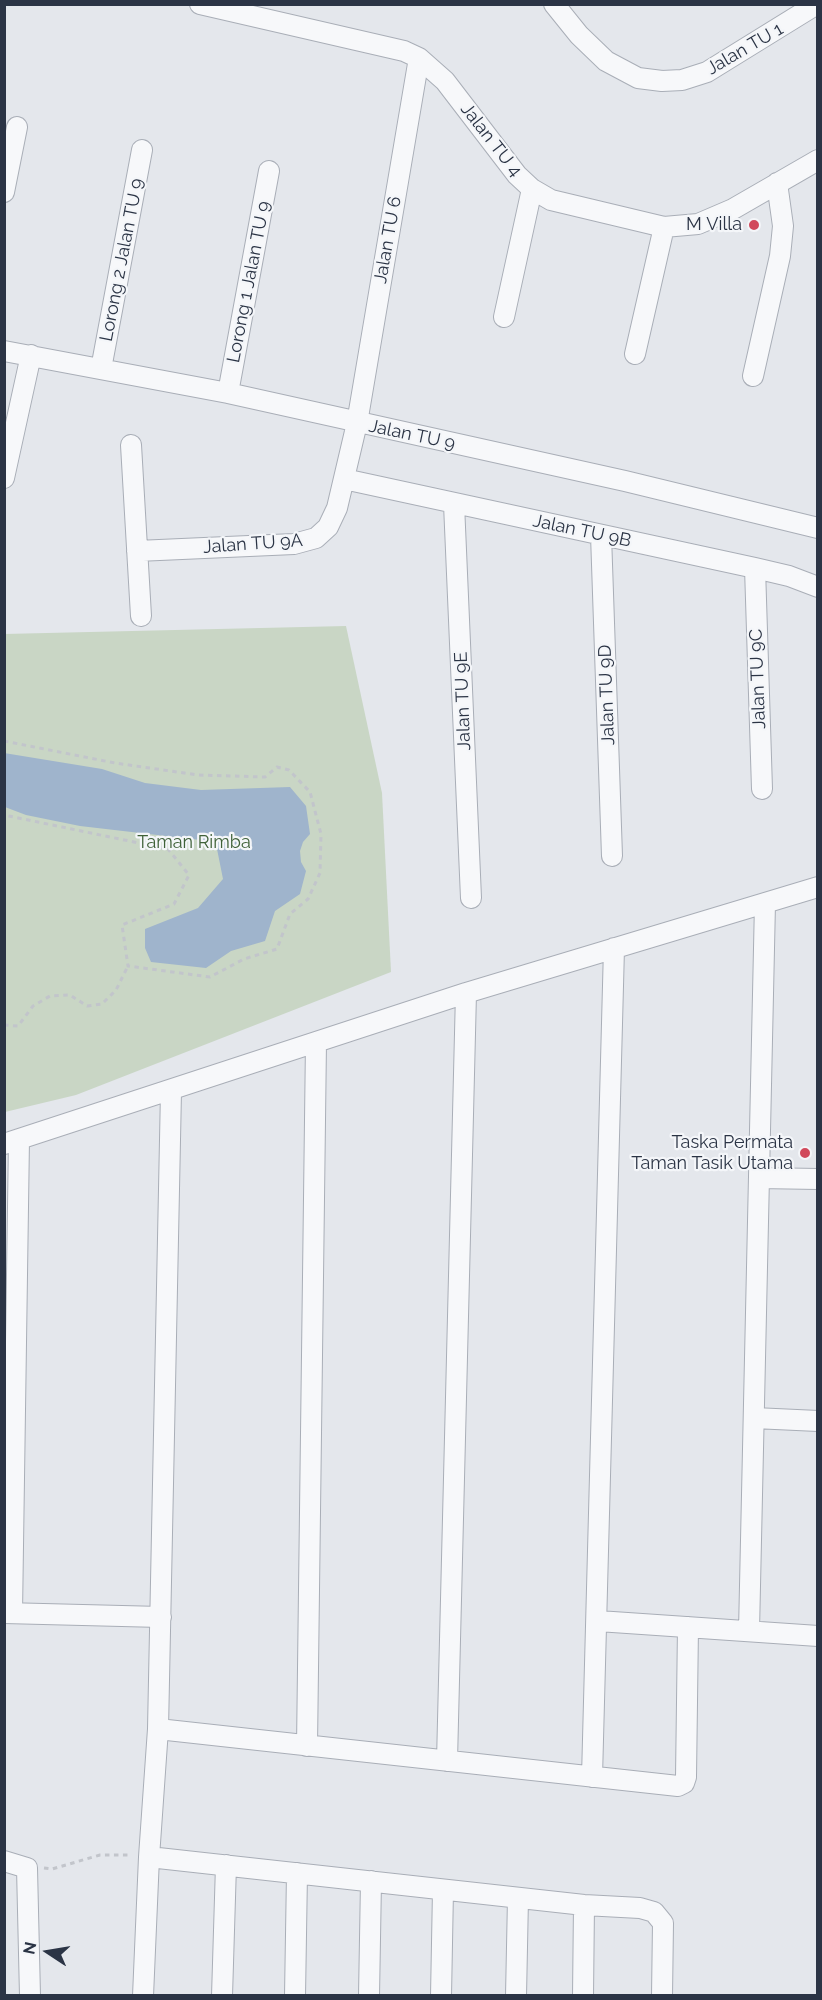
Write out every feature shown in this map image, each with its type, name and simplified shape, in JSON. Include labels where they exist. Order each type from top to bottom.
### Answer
[{"type":"street","name":"Jalan TU 4","points":[[200,4],[404,51],[419,58],[445,81],[517,175],[532,189],[551,200],[664,227],[698,224],[715,218],[818,160]]},
{"type":"street","name":"Jalan TU 1","points":[[554,4],[579,35],[606,61],[638,78],[662,81],[682,80],[707,72],[817,4]]},
{"type":"street","name":"Jalan TU 6","points":[[357,423],[419,58]]},
{"type":"street","points":[[4,192],[17,127]]},
{"type":"street","name":"Lorong 2 Jalan TU 9","points":[[101,369],[142,150]]},
{"type":"street","name":"Lorong 1 Jalan TU 9","points":[[228,393],[269,171]]},
{"type":"street","points":[[753,376],[780,256],[783,226],[777,183]]},
{"type":"street","points":[[504,317],[532,189]]},
{"type":"street","points":[[635,354],[664,227]]},
{"type":"street","name":"Jalan TU 9","points":[[4,351],[228,393],[625,481],[818,528]]},
{"type":"street","points":[[4,478],[31,355]]},
{"type":"street","name":"Jalan TU 9A","points":[[137,551],[294,544],[316,538],[333,517],[357,423]]},
{"type":"street","points":[[131,445],[141,616]]},
{"type":"street","name":"Jalan TU 9B","points":[[344,479],[754,568],[789,576],[818,587]]},
{"type":"street","name":"Jalan TU 9E","points":[[454,504],[471,898]]},
{"type":"street","name":"Jalan TU 9D","points":[[601,535],[612,856]]},
{"type":"street","name":"Jalan TU 9C","points":[[754,568],[762,789]]},
{"type":"street","points":[[161,1617],[8,1613],[12,1142],[466,993],[818,887]]},
{"type":"street","points":[[749,1631],[765,903]]},
{"type":"street","points":[[592,1777],[598,1621],[614,948]]},
{"type":"street","points":[[447,1761],[466,993]]},
{"type":"street","points":[[307,1746],[316,1041]]},
{"type":"street","points":[[143,1995],[149,1857],[159,1729],[171,1091]]},
{"type":"street","points":[[759,1178],[818,1179]]},
{"type":"street","points":[[754,1418],[818,1422]]},
{"type":"street","points":[[598,1621],[818,1636]]},
{"type":"street","points":[[159,1729],[678,1786],[684,1783],[688,1627]]},
{"type":"street","points":[[149,1857],[584,1905],[640,1908],[654,1912],[663,1923],[663,1995]]},
{"type":"street","points":[[4,1861],[27,1868],[30,1995]]},
{"type":"street","points":[[222,1995],[226,1865]]},
{"type":"street","points":[[295,1995],[297,1873]]},
{"type":"street","points":[[369,1995],[371,1881]]},
{"type":"street","points":[[441,1995],[443,1890]]},
{"type":"street","points":[[516,1995],[518,1898]]},
{"type":"street","points":[[583,1995],[584,1905]]},
{"type":"path","points":[[4,542],[4,566]]},
{"type":"path","points":[[4,741],[115,763],[198,775],[265,777],[277,767],[289,770],[310,792],[321,834],[320,873],[308,899],[291,914],[277,949],[244,959],[210,977],[128,966]]},
{"type":"path","points":[[4,815],[168,849],[189,875],[174,904],[122,925],[128,966],[116,990],[102,1004],[87,1006],[70,995],[50,996],[33,1006],[18,1026],[4,1025]]},
{"type":"path","points":[[27,1868],[52,1869],[100,1856],[149,1857]]},
{"type":"green space","name":"Taman Rimba","points":[[346,626],[382,793],[391,972],[76,1095],[5,1112],[4,634]]},
{"type":"water","points":[[4,753],[102,769],[145,783],[201,790],[290,787],[306,806],[310,834],[303,842],[300,851],[301,862],[306,871],[300,894],[275,911],[265,941],[231,951],[206,968],[151,962],[145,948],[145,929],[198,908],[223,879],[217,849],[209,841],[80,826],[26,815],[5,807]]},
{"type":"place","name":"M Villa","points":[[754,225]]},
{"type":"place","name":"Taska Permata Taman Tasik Utama","points":[[805,1153]]}]
